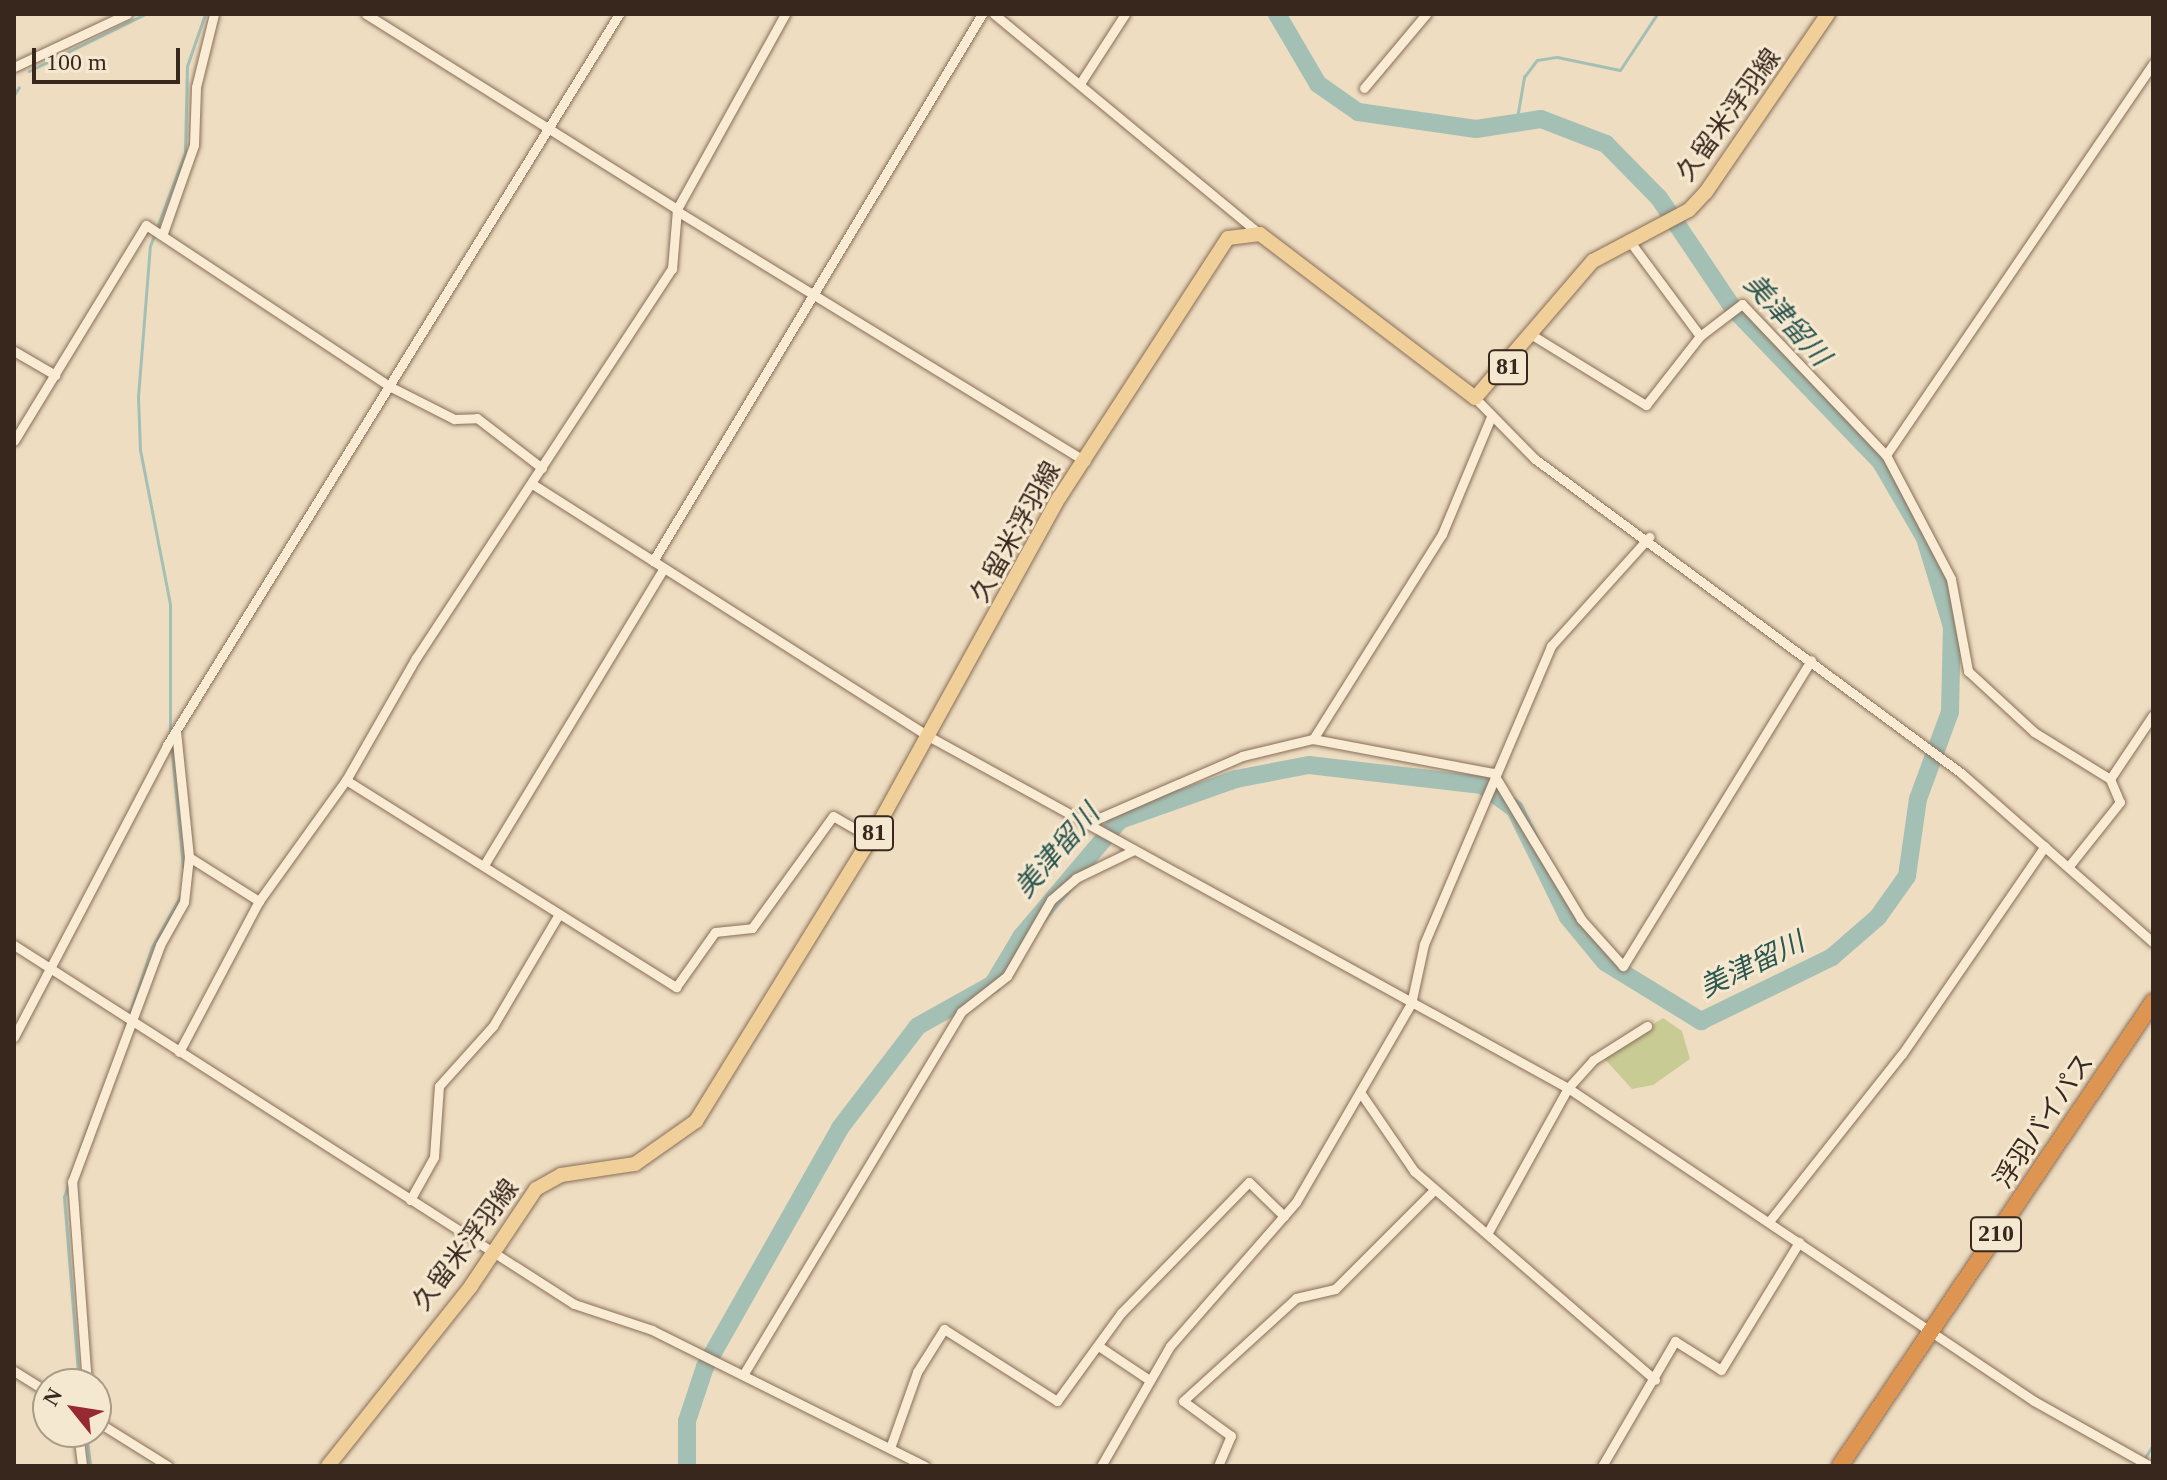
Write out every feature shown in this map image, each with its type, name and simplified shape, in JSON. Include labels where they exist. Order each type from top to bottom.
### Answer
[{"type":"highway","name":"浮羽バイパス","points":[[1840,1466],[2153,1002]]},
{"type":"main road","name":"久留米浮羽線","points":[[1475,398],[1593,261],[1628,239],[1689,210],[1728,164],[1828,14]]},
{"type":"main road","name":"久留米浮羽線","points":[[328,1466],[545,1182],[635,1164],[696,1121],[871,838],[1085,461],[1219,247],[1238,234],[1260,234]]},
{"type":"main road","name":"81","points":[[1260,234],[1475,398]]},
{"type":"street","points":[[14,67],[127,14]]},
{"type":"street","points":[[162,232],[194,145],[196,87],[214,14]]},
{"type":"street","points":[[366,14],[1085,461]]},
{"type":"street","points":[[14,1037],[53,971],[172,737],[553,130],[619,14]]},
{"type":"street","points":[[179,1052],[259,901],[346,780],[416,658],[534,485],[542,468],[672,269],[677,210],[785,14]]},
{"type":"street","points":[[653,561],[790,337],[810,291],[982,14]]},
{"type":"street","points":[[994,14],[1081,82],[1260,234]]},
{"type":"street","points":[[1081,82],[1125,14]]},
{"type":"street","points":[[1364,88],[1426,14]]},
{"type":"street","points":[[1886,455],[2153,63]]},
{"type":"street","points":[[14,441],[150,227],[162,232],[391,387],[454,419],[477,418],[542,468]]},
{"type":"street","points":[[1628,239],[1700,336]]},
{"type":"street","points":[[1532,335],[1646,405],[1700,336],[1742,304],[1886,455],[1951,579],[1968,671],[2034,732],[2110,779],[2120,802],[2069,866]]},
{"type":"street","points":[[14,351],[55,375]]},
{"type":"street","points":[[1475,398],[1490,419],[1961,773],[2153,942]]},
{"type":"street","points":[[1313,739],[1436,544],[1490,419]]},
{"type":"street","points":[[534,485],[930,737],[1568,1088],[1771,1219],[1799,1242],[1931,1331],[2150,1466]]},
{"type":"street","points":[[1101,1466],[1148,1379],[1284,1216],[1360,1092],[1411,1004],[1424,944],[1492,775],[1559,632],[1649,537]]},
{"type":"street","points":[[484,865],[664,568]]},
{"type":"street","points":[[1088,823],[1242,756],[1313,739],[1492,775],[1558,885],[1623,966],[1811,660]]},
{"type":"street","points":[[2110,779],[2153,715]]},
{"type":"street","points":[[86,1368],[72,1182],[129,1019],[184,902],[189,857],[172,737]]},
{"type":"street","points":[[346,780],[559,914],[681,986],[715,932],[752,928],[833,816],[871,838]]},
{"type":"street","points":[[1771,1219],[1892,1067],[2045,846]]},
{"type":"street","points":[[743,1375],[961,1012],[1007,976],[1051,900],[1076,878],[1134,850]]},
{"type":"street","points":[[189,857],[259,901]]},
{"type":"street","points":[[410,1200],[434,1157],[439,1086],[493,1026],[559,914]]},
{"type":"street","points":[[14,945],[492,1255],[574,1304],[697,1352],[925,1466]]},
{"type":"street","points":[[1487,1234],[1568,1088],[1593,1060],[1647,1026]]},
{"type":"street","points":[[1360,1092],[1434,1190],[1655,1380]]},
{"type":"street","points":[[890,1448],[917,1372],[944,1329],[1057,1401],[1100,1347],[1121,1313],[1249,1182],[1284,1216]]},
{"type":"street","points":[[1218,1466],[1231,1436],[1183,1401],[1296,1298],[1335,1289],[1434,1190]]},
{"type":"street","points":[[1602,1466],[1675,1341],[1721,1370],[1799,1242]]},
{"type":"street","points":[[1100,1347],[1148,1379]]},
{"type":"street","points":[[14,1371],[32,1382]]},
{"type":"street","points":[[112,1431],[168,1466]]},
{"type":"green space","points":[[1663,1018],[1682,1031],[1690,1059],[1653,1085],[1632,1089],[1602,1056]]},
{"type":"waterway","points":[[29,71],[145,14]]},
{"type":"waterway","points":[[170,736],[170,604],[140,449],[138,397],[150,246],[185,153],[187,66],[205,14]]},
{"type":"waterway","name":"美津留川","points":[[687,1466],[687,1421],[705,1367],[840,1128],[918,1026],[993,984],[1021,937],[1120,820],[1236,779],[1309,765],[1482,785],[1515,809],[1568,917],[1605,962],[1701,1021],[1832,957],[1878,917],[1907,876],[1918,799],[1950,712],[1952,627],[1925,538],[1881,462],[1733,308],[1659,198],[1606,144],[1541,119],[1476,129],[1358,112],[1318,84],[1277,14]]},
{"type":"waterway","points":[[1517,118],[1524,77],[1537,60],[1557,57],[1620,70],[1657,14]]},
{"type":"waterway","points":[[14,95],[19,87]]},
{"type":"waterway","points":[[171,744],[183,867]]},
{"type":"waterway","points":[[125,1027],[152,947],[181,895]]},
{"type":"waterway","points":[[78,1368],[64,1197],[89,1124]]},
{"type":"waterway","points":[[2140,1466],[2153,1444]]},
{"type":"waterway","points":[[88,1448],[90,1466]]}]
